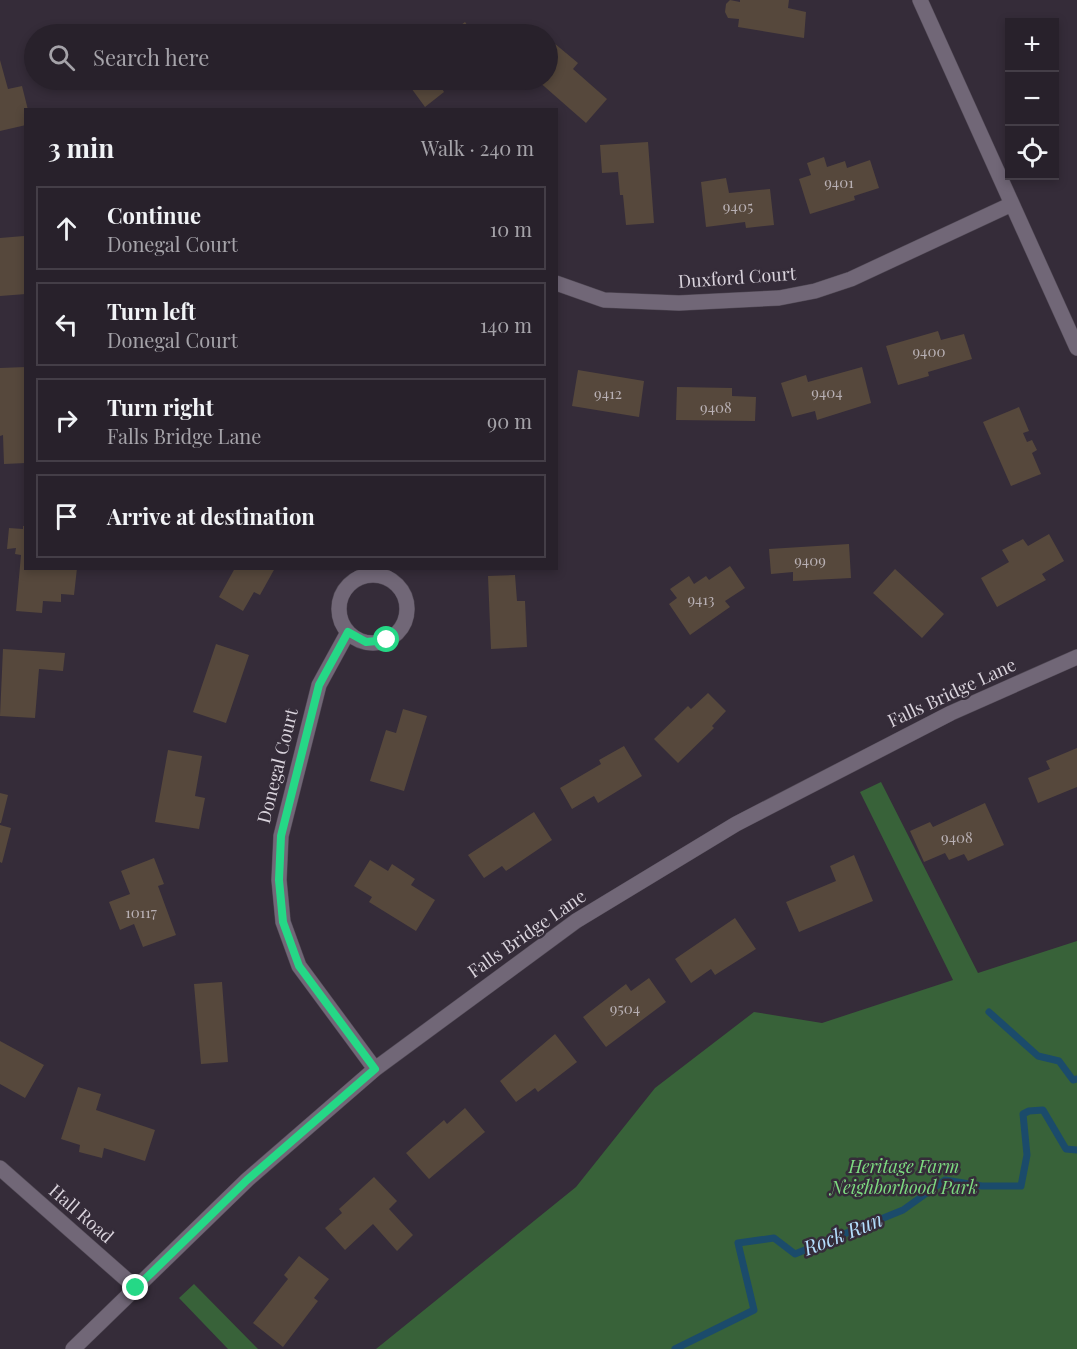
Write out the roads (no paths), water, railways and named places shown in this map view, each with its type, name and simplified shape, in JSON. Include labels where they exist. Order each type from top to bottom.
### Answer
[{"type":"street","points":[[920,0],[1077,348]]},
{"type":"street","name":"Duxford Court","points":[[558,284],[604,300],[679,303],[788,296],[815,291],[851,279],[1012,204]]},
{"type":"street","points":[[369,576],[379,576],[398,586],[406,605],[406,616],[396,634],[377,643],[356,639],[348,632],[339,613],[340,603],[350,584],[369,576]]},
{"type":"street","name":"Donegal Court","points":[[348,632],[319,685],[281,836],[279,880],[283,922],[299,966],[375,1069]]},
{"type":"street","name":"Falls Bridge Lane","points":[[73,1349],[247,1180],[375,1069],[576,921],[736,824],[951,713],[1077,657]]},
{"type":"street","name":"Hall Road","points":[[0,1168],[136,1288]]},
{"type":"waterway","points":[[989,1012],[1038,1056],[1059,1061],[1073,1080],[1077,1079]]},
{"type":"waterway","name":"Rock Run","points":[[675,1349],[754,1310],[738,1243],[774,1238],[795,1254],[903,1210],[945,1180],[982,1186],[1021,1186],[1027,1155],[1023,1114],[1029,1111],[1043,1110],[1066,1149],[1077,1150]]},
{"type":"park label","name":"Heritage Farm Neighborhood Park","points":[[904,1177]]}]
